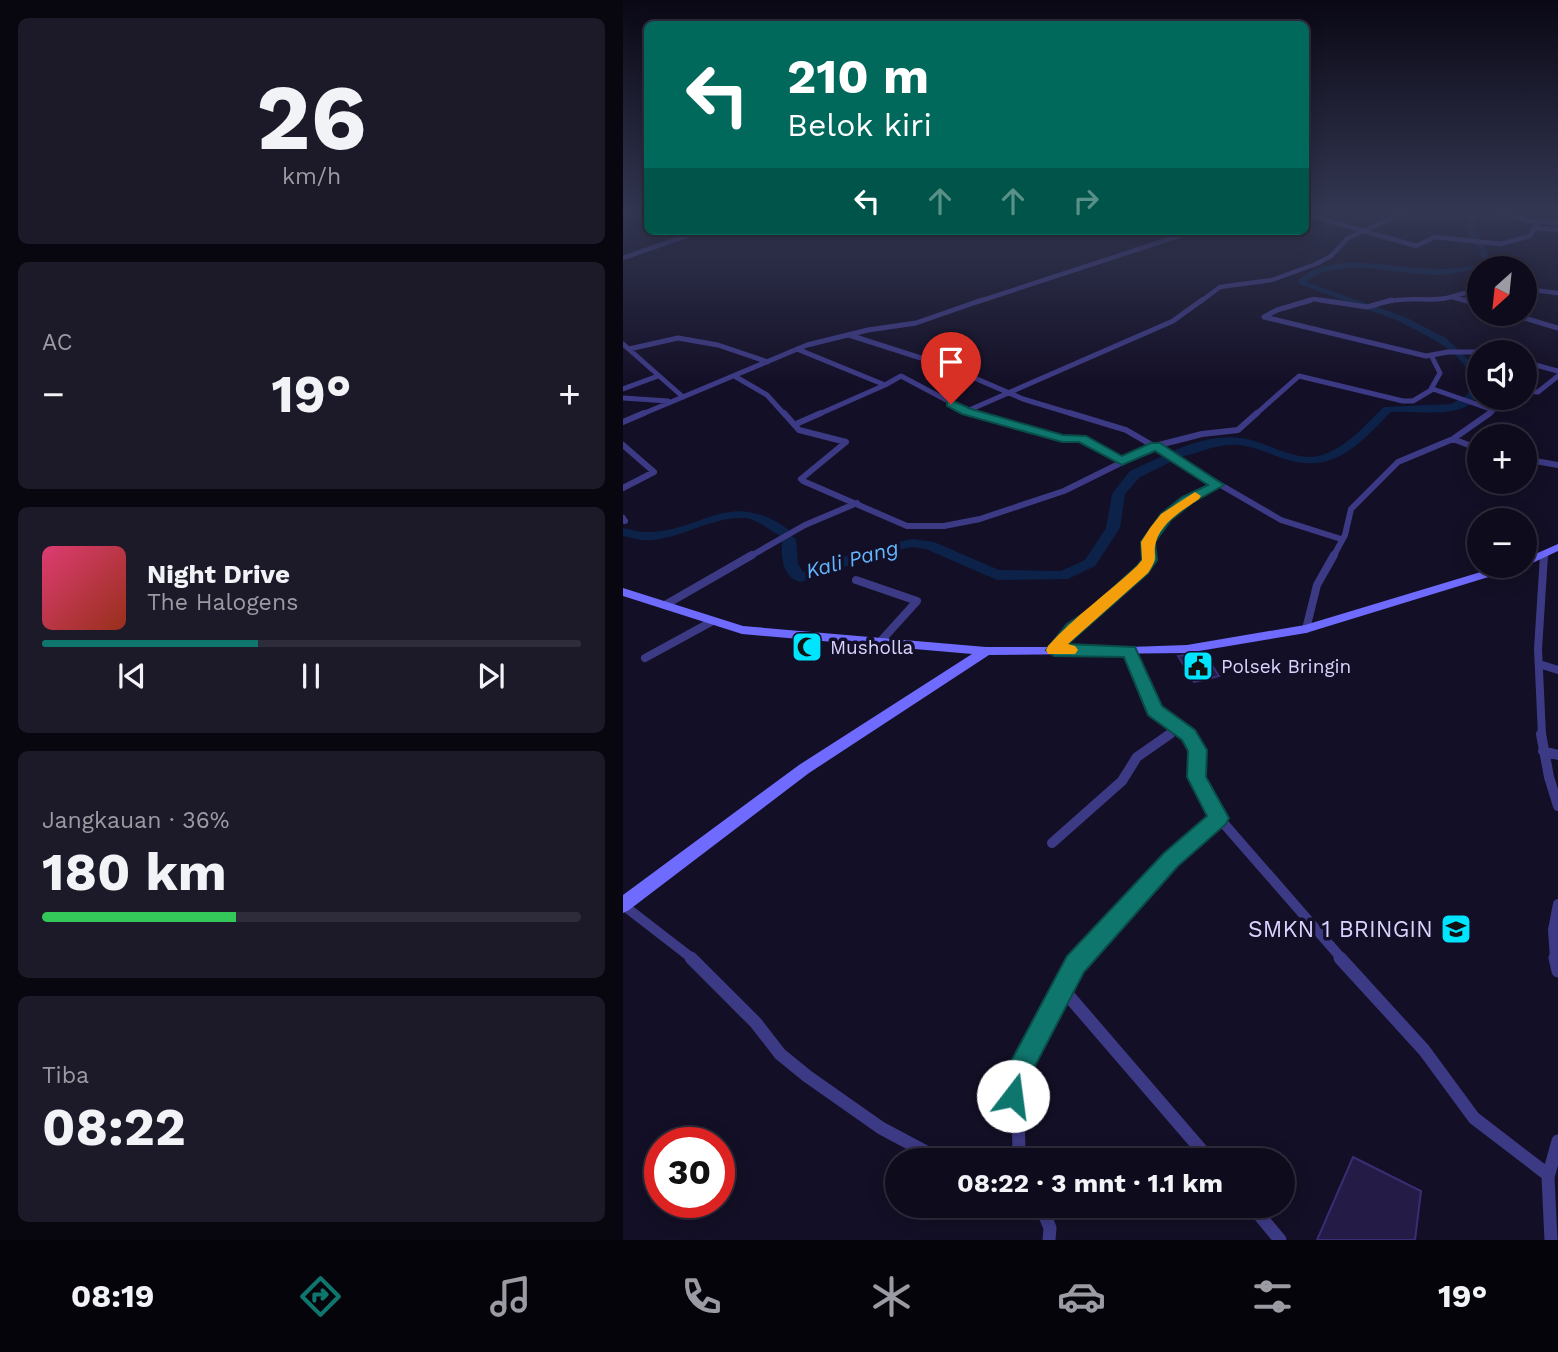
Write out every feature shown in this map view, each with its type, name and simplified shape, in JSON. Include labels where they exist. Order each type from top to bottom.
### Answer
[{"type":"street","points":[[623,422],[736,377],[797,349],[848,335],[926,320],[1069,269]]},
{"type":"street","points":[[967,411],[1173,321],[1220,287],[1272,280],[1303,269]]},
{"type":"street","points":[[1537,289],[1558,293]]},
{"type":"street","points":[[1452,297],[1467,292]]},
{"type":"street","points":[[1467,301],[1452,297],[1403,297],[1367,307],[1314,299],[1277,310],[1264,317],[1432,357],[1448,352],[1467,352]]},
{"type":"street","points":[[1537,322],[1558,328]]},
{"type":"street","points":[[848,335],[959,371],[1007,393],[1118,427],[1281,520],[1341,539]]},
{"type":"street","points":[[629,349],[678,338],[718,345],[768,362]]},
{"type":"street","points":[[623,344],[683,397]]},
{"type":"street","points":[[797,349],[885,385]]},
{"type":"street","points":[[736,377],[760,388],[804,432],[846,442],[807,472],[802,480],[907,526],[944,526],[980,519],[1064,491],[1155,446],[1202,434],[1238,430],[1299,376],[1403,401],[1413,401],[1431,389],[1440,373],[1432,357]]},
{"type":"street","points":[[1537,367],[1558,374]]},
{"type":"street","points":[[1537,391],[1558,374]]},
{"type":"street","points":[[623,389],[658,376]]},
{"type":"street","points":[[796,424],[901,376],[967,411],[1062,439],[1081,439],[1122,461]]},
{"type":"street","points":[[1431,389],[1467,401]]},
{"type":"street","points":[[623,398],[671,402]]},
{"type":"street","points":[[1306,629],[1317,585],[1347,531],[1347,514],[1389,470],[1405,459],[1453,439],[1493,410]]},
{"type":"street","points":[[1453,439],[1467,444]]},
{"type":"street","points":[[623,445],[654,472],[623,488]]},
{"type":"street","points":[[1537,461],[1558,465]]},
{"type":"street","points":[[1054,650],[1073,628],[1096,612],[1143,569],[1149,560],[1148,542],[1166,517],[1187,500],[1218,485]]},
{"type":"street","points":[[665,605],[804,525],[857,503]]},
{"type":"street","points":[[1537,558],[1558,547]]},
{"type":"street","points":[[1544,555],[1539,664],[1543,751],[1558,806]]},
{"type":"street","points":[[623,592],[742,630],[986,651],[1129,652],[1187,649],[1306,629],[1474,578]]},
{"type":"street","points":[[856,580],[917,601],[879,643]]},
{"type":"street","points":[[645,658],[711,622]]},
{"type":"street","points":[[918,1148],[881,1128],[780,1054],[756,1023],[703,967],[623,905],[804,769],[986,651]]},
{"type":"street","points":[[1129,652],[1154,710],[1188,735],[1198,750],[1196,777],[1219,818],[1280,891],[1424,1050],[1474,1118],[1551,1166]]},
{"type":"street","points":[[1539,664],[1558,670]]},
{"type":"street","points":[[1052,843],[1122,781],[1137,757],[1178,728]]},
{"type":"street","points":[[1543,751],[1558,755]]},
{"type":"street","points":[[1019,1148],[1018,1111],[1011,1084],[1061,986],[1076,964],[1171,859],[1219,818]]},
{"type":"street","points":[[1558,904],[1553,933],[1553,954],[1558,971]]},
{"type":"street","points":[[1061,986],[1200,1148]]},
{"type":"street","points":[[1551,1240],[1551,1166],[1558,1141]]},
{"type":"street","points":[[1046,1218],[1050,1228],[1049,1240]]},
{"type":"street","points":[[1262,1218],[1280,1240]]},
{"type":"building","name":"Polsek Bringin","points":[[1204,653],[1219,676],[1194,682],[1178,656]]},
{"type":"building","points":[[1353,1157],[1421,1191],[1415,1240],[1317,1240]]},
{"type":"waterway","name":"Kali Pang","points":[[1326,269],[1310,274],[1300,283],[1402,319],[1442,340],[1453,350]]},
{"type":"waterway","name":"Kali Pang","points":[[1388,269],[1426,272],[1467,269]]},
{"type":"waterway","name":"Kali Pang","points":[[1177,454],[1222,441],[1242,441],[1296,459],[1324,459],[1350,445],[1388,409],[1439,409],[1464,403],[1472,396],[1476,375],[1472,367],[1458,354]]},
{"type":"waterway","name":"Kali Pang","points":[[789,539],[790,564],[800,577],[816,574],[867,553],[912,543],[929,545],[997,575],[1063,576],[1090,563],[1113,528],[1119,494],[1135,474],[1169,458]]},
{"type":"waterway","name":"Kali Pang","points":[[623,532],[644,536],[665,534],[725,516],[745,514],[765,519],[784,533]]},
{"type":"slow traffic","points":[[1069,650],[1054,650],[1073,628],[1096,612],[1143,569],[1149,560],[1148,542],[1154,531],[1166,517],[1195,496]]},
{"type":"place","name":"Musholla","points":[[807,647]]},
{"type":"place","name":"Polsek Bringin","points":[[1198,666]]},
{"type":"place","name":"SMKN 1 BRINGIN","points":[[1456,929]]},
{"type":"route","points":[[951,404],[1062,439],[1076,437],[1122,461],[1155,446],[1218,485],[1187,500],[1166,517],[1148,542],[1149,560],[1143,569],[1096,612],[1073,628],[1054,650],[1129,652],[1154,710],[1188,735],[1198,750],[1196,777],[1219,818],[1171,859],[1076,964],[1061,986],[1011,1084],[1013,1096]]}]
